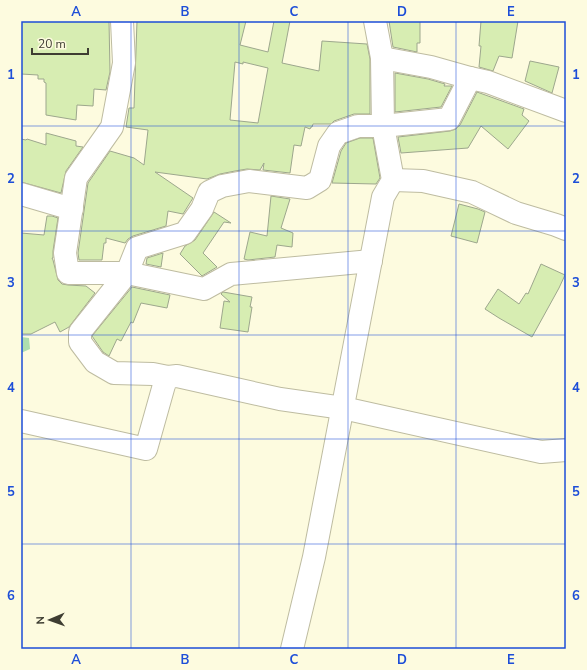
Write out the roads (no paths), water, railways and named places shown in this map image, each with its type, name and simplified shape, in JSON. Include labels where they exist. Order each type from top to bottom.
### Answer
[{"type":"street","points":[[122,21],[124,63],[112,127],[76,178],[65,253],[68,273],[127,273],[204,289],[231,274],[371,261]]},
{"type":"street","points":[[292,649],[314,557],[384,198],[393,180],[383,126],[382,58],[375,21]]},
{"type":"street","points":[[382,58],[431,66],[488,82],[566,111]]},
{"type":"street","points":[[470,78],[449,119],[383,126],[358,126],[338,133],[329,146],[320,180],[307,188],[249,181],[222,186],[209,192],[202,209],[185,233],[137,248],[127,273],[80,332],[80,342],[95,362],[114,373],[153,374],[168,377],[177,376],[280,399],[343,408],[541,452],[566,450]]},
{"type":"street","points":[[393,180],[423,181],[472,192],[516,214],[563,223]]},
{"type":"street","points":[[21,194],[72,209]]},
{"type":"street","points":[[21,421],[146,450],[164,385],[168,377]]}]
